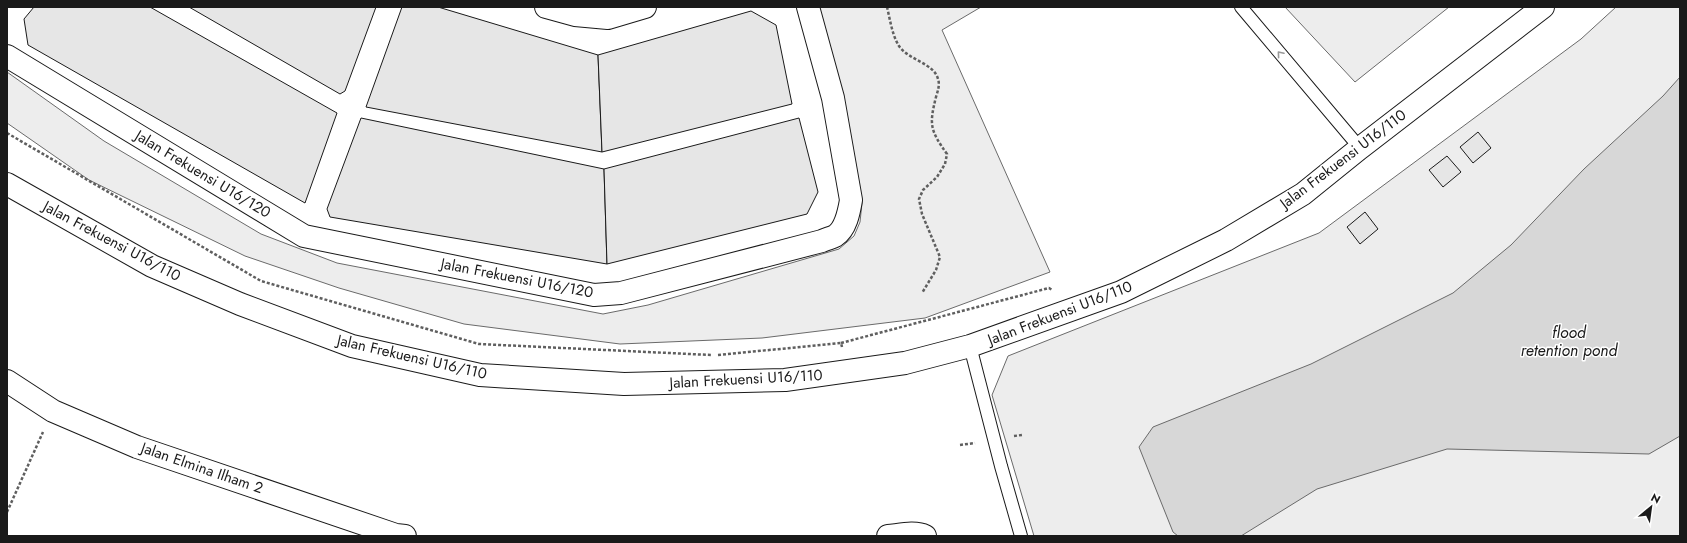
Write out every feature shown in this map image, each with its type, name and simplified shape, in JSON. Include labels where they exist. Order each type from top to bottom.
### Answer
[{"type":"street","points":[[546,7],[575,15],[608,18],[645,7]]},
{"type":"street","name":"Jalan Frekuensi U16/120","points":[[7,56],[304,236],[594,295],[620,293],[822,241],[836,236],[849,213],[851,200],[833,98],[808,7]]},
{"type":"street","name":"Jalan Frekuensi U16/110","points":[[7,184],[152,266],[240,304],[352,346],[480,375],[624,384],[785,380],[905,363],[970,346],[1121,292],[1226,240],[1303,194],[1360,148],[1543,7]]},
{"type":"street","name":"Jalan Elmina Ilham 2","points":[[7,381],[53,411],[137,446],[396,535],[405,536]]},
{"type":"street","points":[[888,536],[921,534],[926,536]]},
{"type":"lane","points":[[1241,7],[1360,148]]},
{"type":"lane","points":[[970,346],[1021,536]]},
{"type":"path","points":[[887,7],[899,45],[910,57],[931,68],[938,76],[940,84],[932,115],[931,128],[947,154],[945,164],[938,177],[923,190],[919,199],[922,214],[940,257],[936,270],[922,293]]},
{"type":"path","points":[[7,133],[261,281],[479,344],[715,355],[841,343],[1049,288],[1055,292],[1062,313]]},
{"type":"path","points":[[841,343],[847,372]]},
{"type":"path","points":[[7,512],[53,411]]},
{"type":"shaded area","points":[[815,7],[981,7],[942,30],[1050,272],[925,318],[762,338],[620,344],[464,324],[339,288],[245,256],[89,180],[7,123],[7,72],[104,141],[261,234],[337,263],[603,314],[648,305],[839,249],[854,236],[860,222],[862,203],[834,74]]},
{"type":"shaded area","points":[[1285,7],[1449,7],[1355,82]]},
{"type":"shaded area","points":[[1616,7],[1680,7],[1680,536],[1034,536],[992,395],[1008,356],[1319,233],[1581,39]]},
{"type":"water","name":"flood retention pond","points":[[1680,77],[1680,436],[1649,454],[1447,449],[1317,489],[1241,536],[1178,536],[1173,532],[1139,447],[1153,427],[1311,364],[1453,293],[1511,245],[1584,169],[1663,96]]},
{"type":"building","points":[[34,7],[150,7],[337,113],[305,203],[28,45],[24,19]]},
{"type":"building","points":[[189,7],[376,7],[345,91],[340,94]]},
{"type":"building","points":[[402,7],[438,7],[598,55],[602,152],[366,107]]},
{"type":"building","points":[[751,11],[776,25],[792,104],[602,152],[598,55]]},
{"type":"building","points":[[361,118],[604,169],[607,264],[330,217],[327,209]]},
{"type":"building","points":[[799,118],[818,192],[807,214],[607,264],[604,169]]},
{"type":"building","points":[[1478,132],[1491,148],[1473,163],[1460,147]]},
{"type":"building","points":[[1447,156],[1461,172],[1443,187],[1429,170]]},
{"type":"building","points":[[1365,212],[1378,229],[1360,244],[1347,227]]}]
